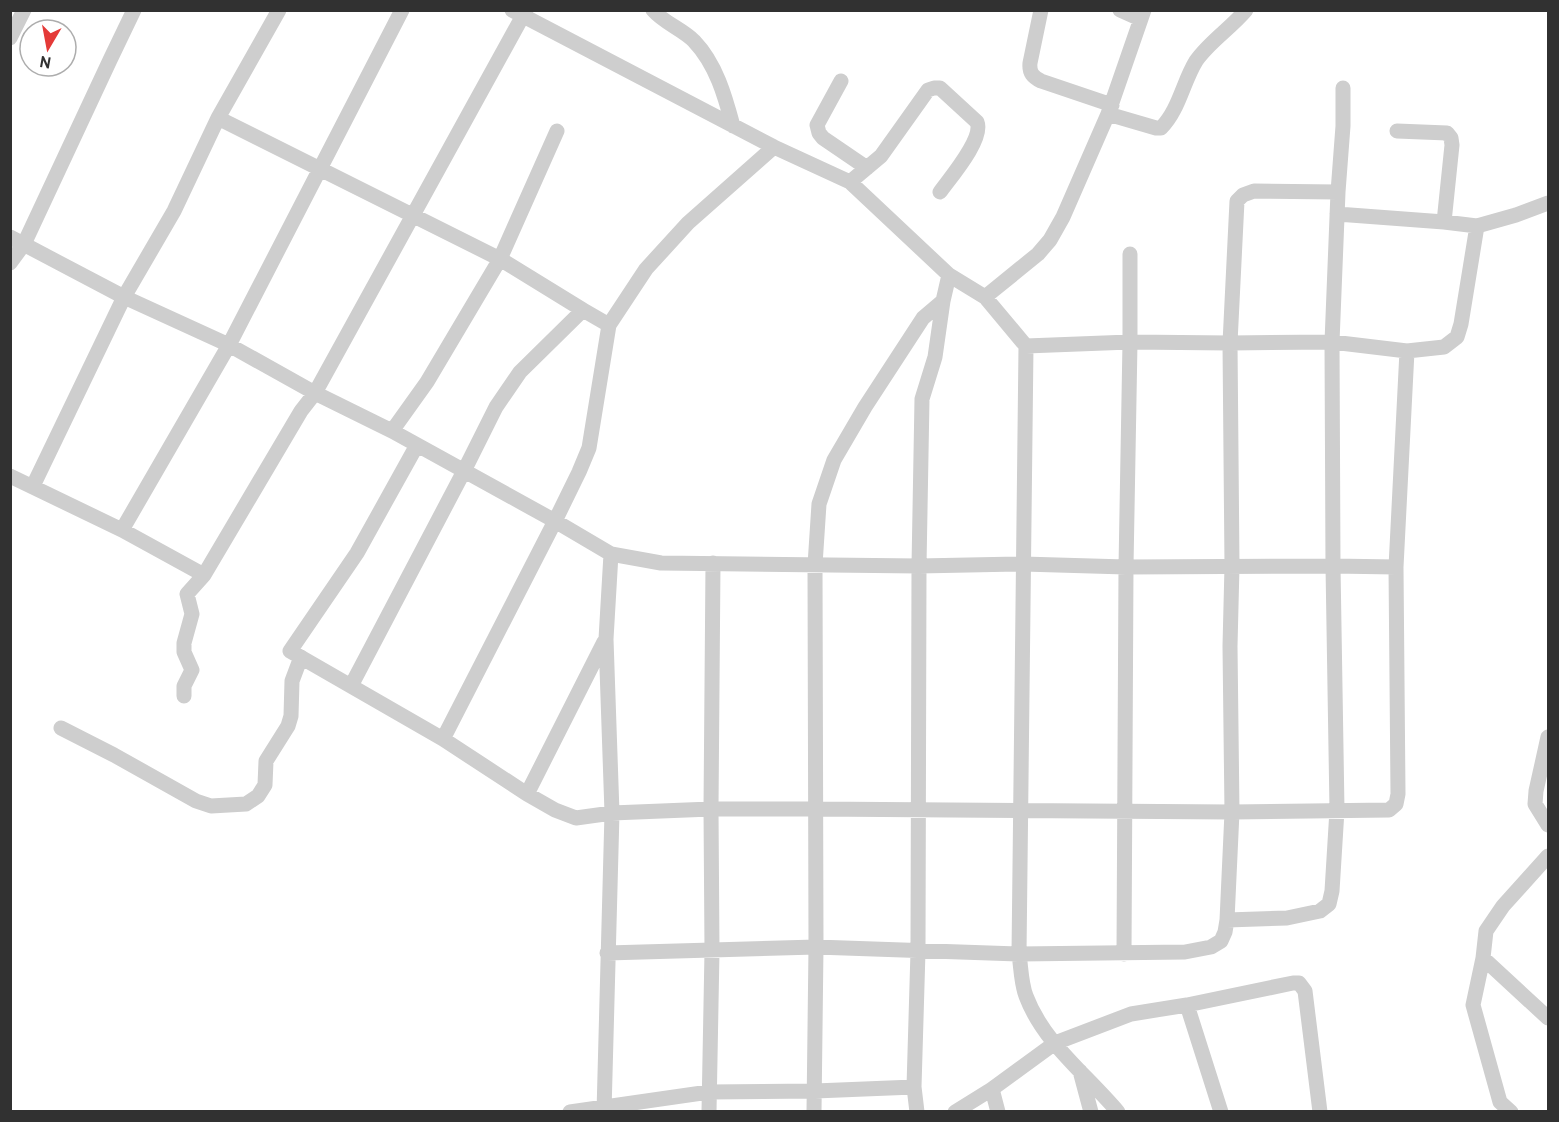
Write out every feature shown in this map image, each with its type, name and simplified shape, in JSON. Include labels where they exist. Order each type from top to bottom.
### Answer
[{"type":"street","points":[[10,38],[24,10]]},
{"type":"street","points":[[10,263],[17,240],[134,10]]},
{"type":"street","points":[[33,486],[124,297],[174,211],[218,118],[279,10]]},
{"type":"street","points":[[122,530],[229,345],[402,10]]},
{"type":"street","points":[[653,10],[694,41],[707,58],[718,77],[733,126]]},
{"type":"street","points":[[1041,10],[1029,70],[1034,77],[1156,128],[1161,128],[1170,119],[1197,59],[1246,10]]},
{"type":"street","points":[[985,297],[1038,254],[1050,240],[1063,217],[1110,109],[1142,15],[1120,10]]},
{"type":"street","points":[[184,696],[184,686],[192,670],[184,652],[184,643],[192,614],[187,594],[204,574],[301,411],[315,393],[521,12],[733,126],[850,182],[949,275],[985,297],[1026,346],[1019,954],[1025,994],[1039,1024],[1118,1112]]},
{"type":"street","points":[[840,81],[817,125],[819,133],[822,138],[867,168]]},
{"type":"street","points":[[850,182],[881,156],[928,90],[940,88],[979,126],[978,134],[969,151],[940,192]]},
{"type":"street","points":[[1227,920],[1287,918],[1320,911],[1329,904],[1332,891],[1337,810],[1332,342],[1343,88]]},
{"type":"street","points":[[218,118],[500,259],[609,325]]},
{"type":"street","points":[[392,431],[427,382],[500,259],[557,131]]},
{"type":"street","points":[[1397,131],[1447,133],[1450,138],[1452,145],[1444,222]]},
{"type":"street","points":[[443,739],[555,521],[589,448],[609,325],[645,268],[688,223],[774,147]]},
{"type":"street","points":[[607,953],[816,947],[1019,954],[1124,954],[1185,952],[1211,947],[1221,941],[1227,920],[1232,812],[1230,344],[1237,201],[1243,195],[1254,191],[1338,192]]},
{"type":"street","points":[[1337,214],[1477,226],[1548,203]]},
{"type":"street","points":[[1026,346],[1130,342],[1230,344],[1332,342],[1407,351],[1444,347],[1457,337],[1461,324],[1477,226]]},
{"type":"street","points":[[17,240],[124,297],[229,345],[315,393],[392,431],[611,554],[661,563],[1396,567]]},
{"type":"street","points":[[1124,954],[1130,254]]},
{"type":"street","points":[[917,1112],[914,1087],[918,951],[922,399],[935,357],[949,275]]},
{"type":"street","points":[[814,1112],[816,565],[819,504],[834,460],[865,407],[923,318],[943,301]]},
{"type":"street","points":[[351,686],[496,407],[520,372],[583,310]]},
{"type":"street","points":[[417,445],[357,553],[290,651],[443,739],[527,794],[555,810],[576,818],[612,813],[711,809],[1232,812],[1389,810],[1396,804],[1398,794],[1396,567],[1407,351]]},
{"type":"street","points":[[10,476],[122,530],[204,574]]},
{"type":"street","points":[[604,1109],[612,813],[606,639],[611,554]]},
{"type":"street","points":[[709,1112],[712,951],[713,563]]},
{"type":"street","points":[[527,794],[606,639]]},
{"type":"street","points":[[61,728],[196,801],[211,806],[246,804],[258,796],[265,785],[266,761],[288,726],[291,716],[292,681],[301,657]]},
{"type":"street","points":[[1548,737],[1535,804],[1548,825]]},
{"type":"street","points":[[1511,1112],[1500,1102],[1473,1005],[1486,932],[1503,906],[1548,856]]},
{"type":"street","points":[[1483,958],[1546,1011]]},
{"type":"street","points":[[956,1112],[1055,1043],[1131,1014],[1299,983],[1305,991],[1320,1112]]},
{"type":"street","points":[[1187,1005],[1221,1112]]},
{"type":"street","points":[[1079,1070],[1091,1112]]},
{"type":"street","points":[[570,1112],[604,1109],[709,1092],[914,1087]]},
{"type":"street","points":[[992,1089],[998,1112]]}]
